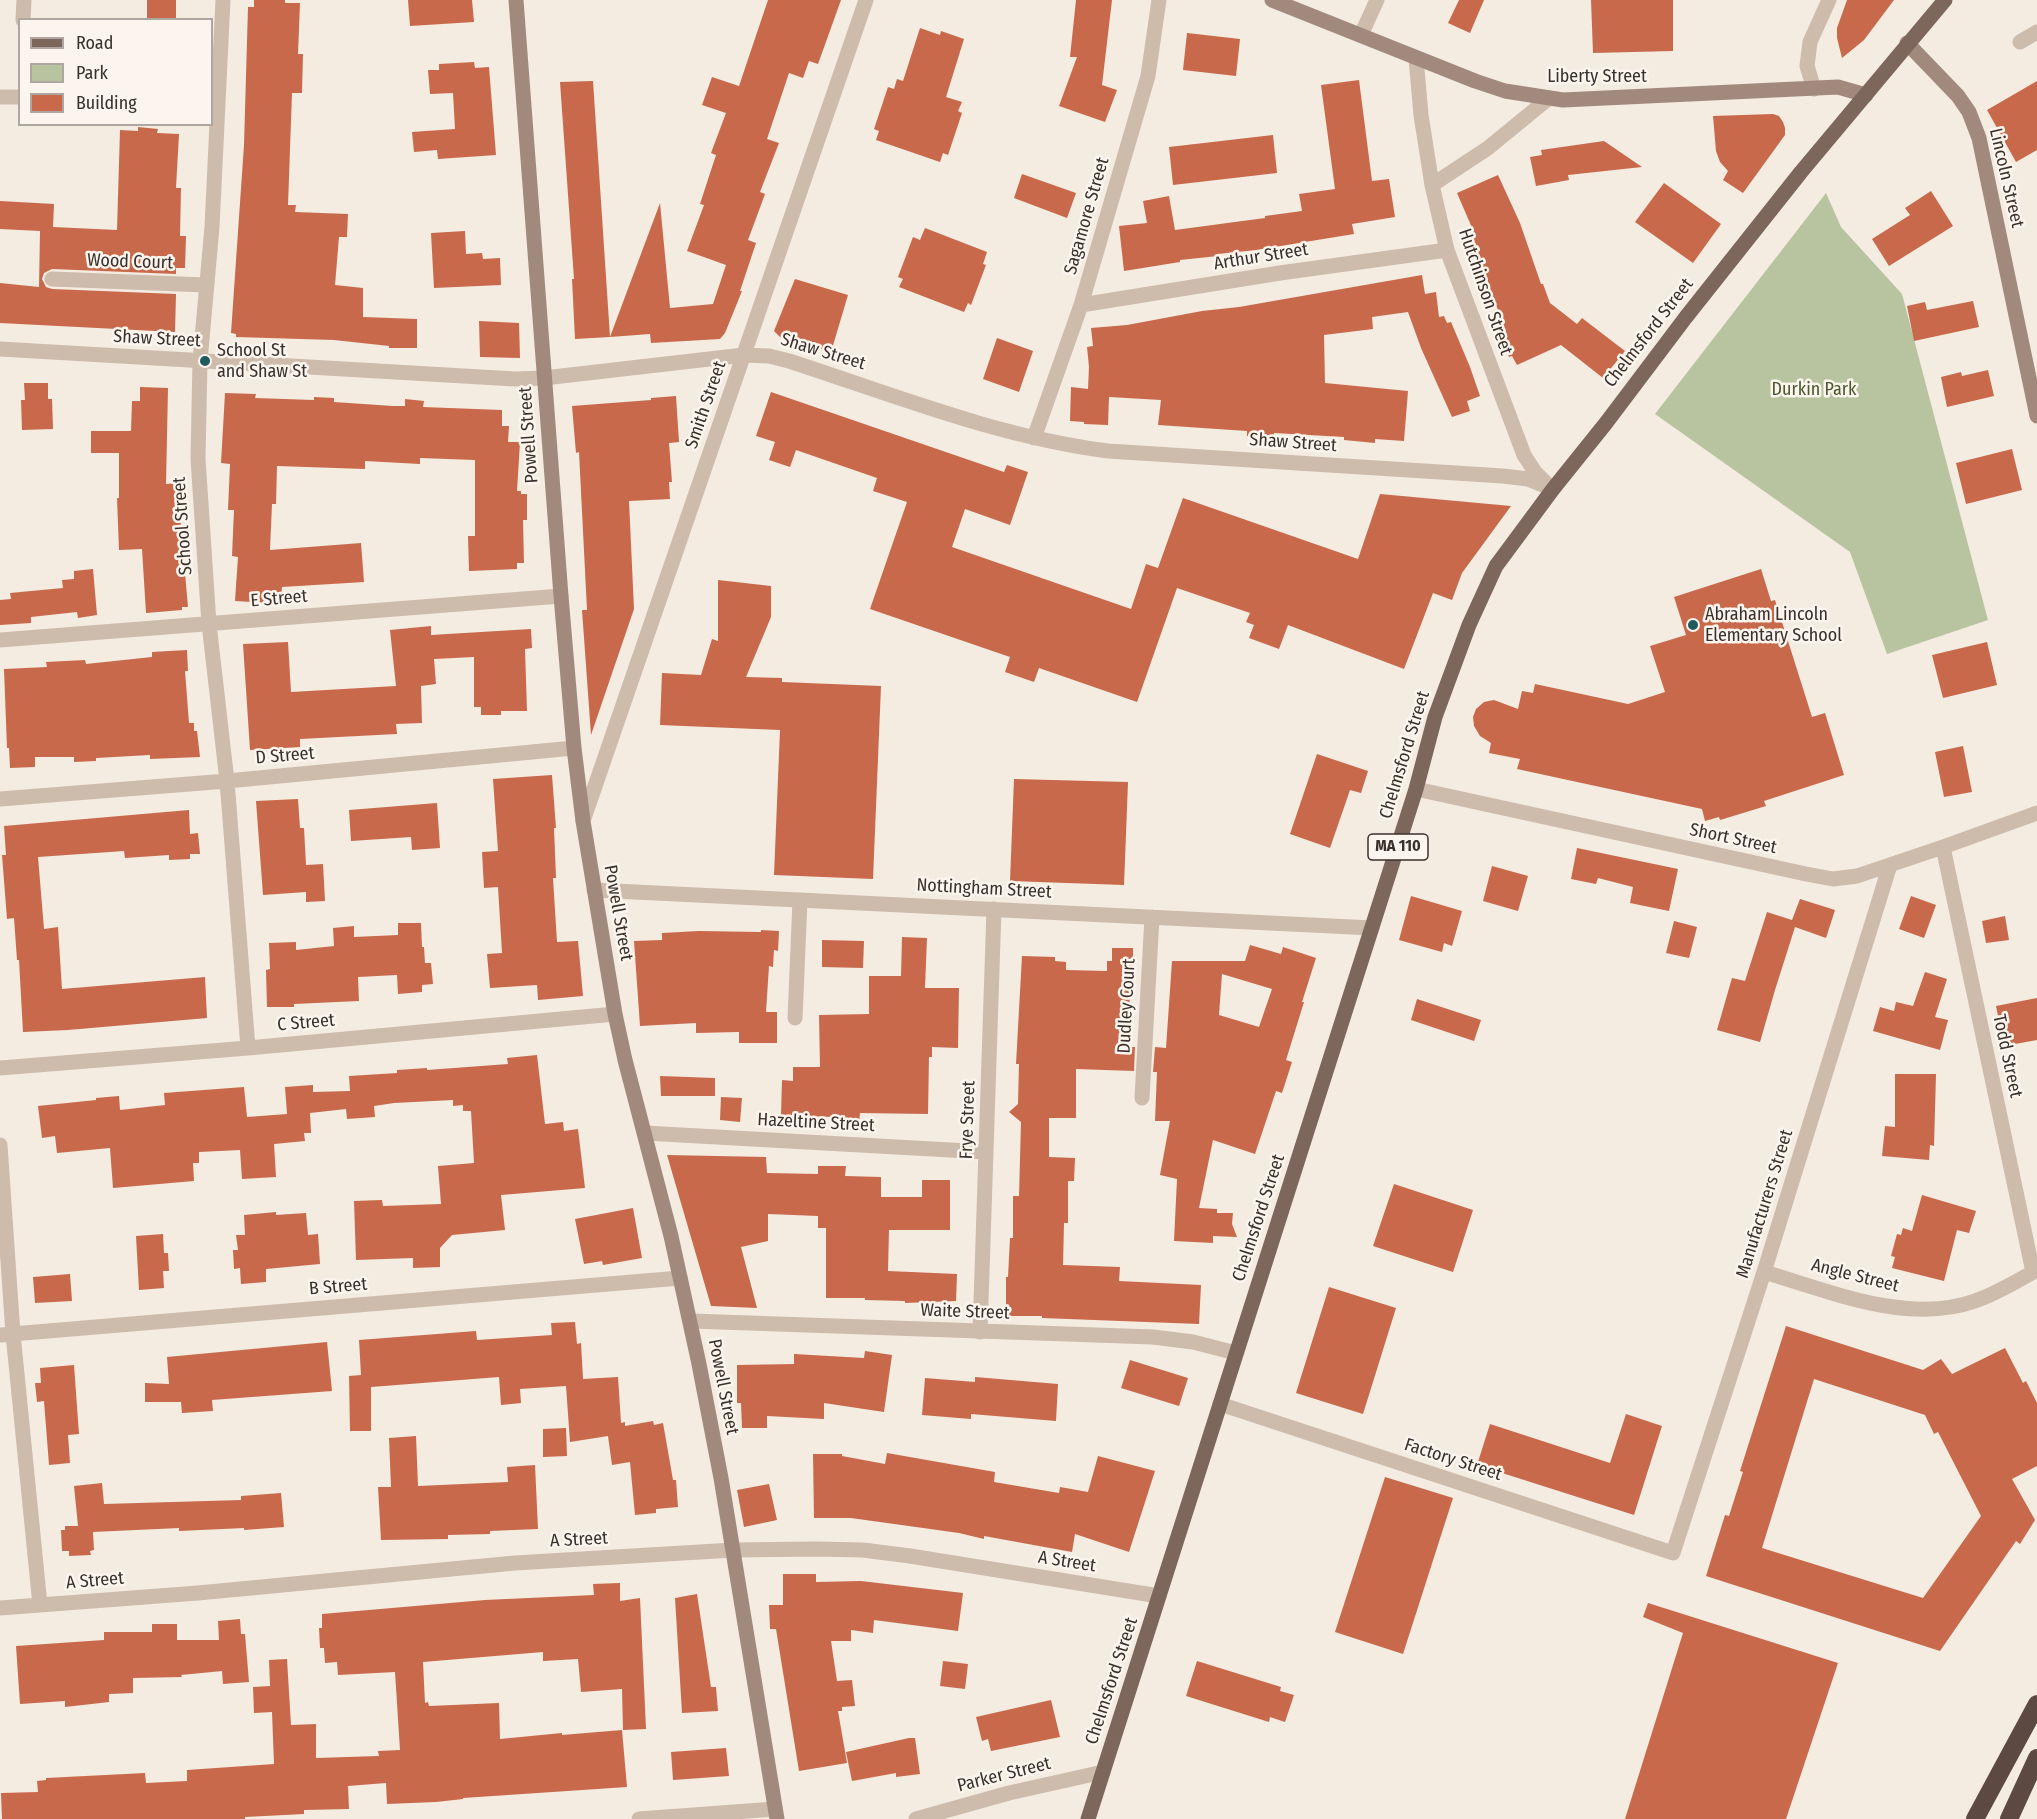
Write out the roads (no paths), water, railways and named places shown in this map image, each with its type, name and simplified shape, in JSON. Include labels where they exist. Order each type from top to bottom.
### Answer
[{"type":"highway","points":[[1975,1819],[2037,1704]]},
{"type":"highway","points":[[2008,1819],[2037,1758]]},
{"type":"main road","name":"Chelmsford Street","points":[[1088,1819],[1416,789],[1435,717],[1482,593],[1496,566],[1693,307],[1907,43],[1945,0]]},
{"type":"street","points":[[23,18],[24,0]]},
{"type":"street","name":"School Street","points":[[223,0],[214,114],[212,227],[200,361],[198,459],[209,624],[227,781],[248,1048]]},
{"type":"street","name":"Powell Street","points":[[516,0],[561,596],[574,748],[583,821],[615,1014],[691,1322],[733,1550],[776,1814]]},
{"type":"street","name":"Smith Street","points":[[583,821],[866,0]]},
{"type":"street","name":"Sagamore Street","points":[[1034,438],[1081,305],[1148,76],[1159,0]]},
{"type":"street","name":"Liberty Street","points":[[1272,0],[1505,91],[1549,98],[1627,98],[1838,87],[1866,96]]},
{"type":"street","points":[[1361,35],[1377,0]]},
{"type":"street","points":[[1814,88],[1807,66],[1810,42],[1829,0]]},
{"type":"street","points":[[2020,42],[2037,32]]},
{"type":"street","name":"Lincoln Street","points":[[1907,43],[1958,96],[1969,112],[1978,138],[2037,416]]},
{"type":"street","name":"Hutchinson Street","points":[[1416,58],[1421,116],[1432,185],[1447,250],[1524,455],[1535,472],[1553,489]]},
{"type":"street","points":[[0,97],[18,98]]},
{"type":"street","points":[[1432,185],[1488,148],[1549,98]]},
{"type":"street","name":"Arthur Street","points":[[1081,305],[1280,273],[1447,250]]},
{"type":"street","name":"Wood Court","points":[[52,279],[207,285]]},
{"type":"street","name":"Shaw Street","points":[[0,349],[515,379],[544,378],[744,355],[769,356],[1000,429],[1071,446],[1108,451],[1503,476],[1528,479],[1553,489]]},
{"type":"street","name":"E Street","points":[[0,640],[561,596]]},
{"type":"street","name":"D Street","points":[[0,799],[227,781],[574,748]]},
{"type":"street","name":"Short Street","points":[[1416,789],[1833,879],[1857,876],[1890,866],[2037,813]]},
{"type":"street","name":"Todd Street","points":[[1943,847],[2035,1271]]},
{"type":"street","name":"Manufacturers Street","points":[[1673,1553],[1764,1272],[1890,866]]},
{"type":"street","name":"Nottingham Street","points":[[594,890],[1372,928]]},
{"type":"street","points":[[795,1018],[800,900]]},
{"type":"street","name":"Frye Street","points":[[980,1332],[994,909]]},
{"type":"street","name":"Dudley Court","points":[[1142,1098],[1152,917]]},
{"type":"street","name":"C Street","points":[[0,1068],[615,1014]]},
{"type":"street","name":"Hazeltine Street","points":[[645,1133],[986,1152]]},
{"type":"street","points":[[0,1145],[7,1334],[40,1605]]},
{"type":"street","name":"Angle Street","points":[[1764,1272],[1881,1306],[1939,1309],[1977,1301],[2035,1271]]},
{"type":"street","name":"B Street","points":[[7,1334],[680,1278]]},
{"type":"street","name":"Waite Street","points":[[691,1322],[1153,1337],[1193,1342],[1236,1353]]},
{"type":"street","name":"Factory Street","points":[[1220,1404],[1673,1553]]},
{"type":"street","name":"A Street","points":[[0,1608],[198,1593],[515,1563],[733,1550],[815,1549],[863,1550],[910,1556],[1159,1596]]},
{"type":"street","name":"Parker Street","points":[[916,1819],[1009,1792],[1103,1772]]},
{"type":"street","points":[[639,1819],[776,1814]]},
{"type":"place","name":"School St and Shaw St","points":[[205,361]]},
{"type":"place","name":"Abraham Lincoln Elementary School","points":[[1693,625]]},
{"type":"park label","name":"Durkin Park","points":[[1814,390]]}]
